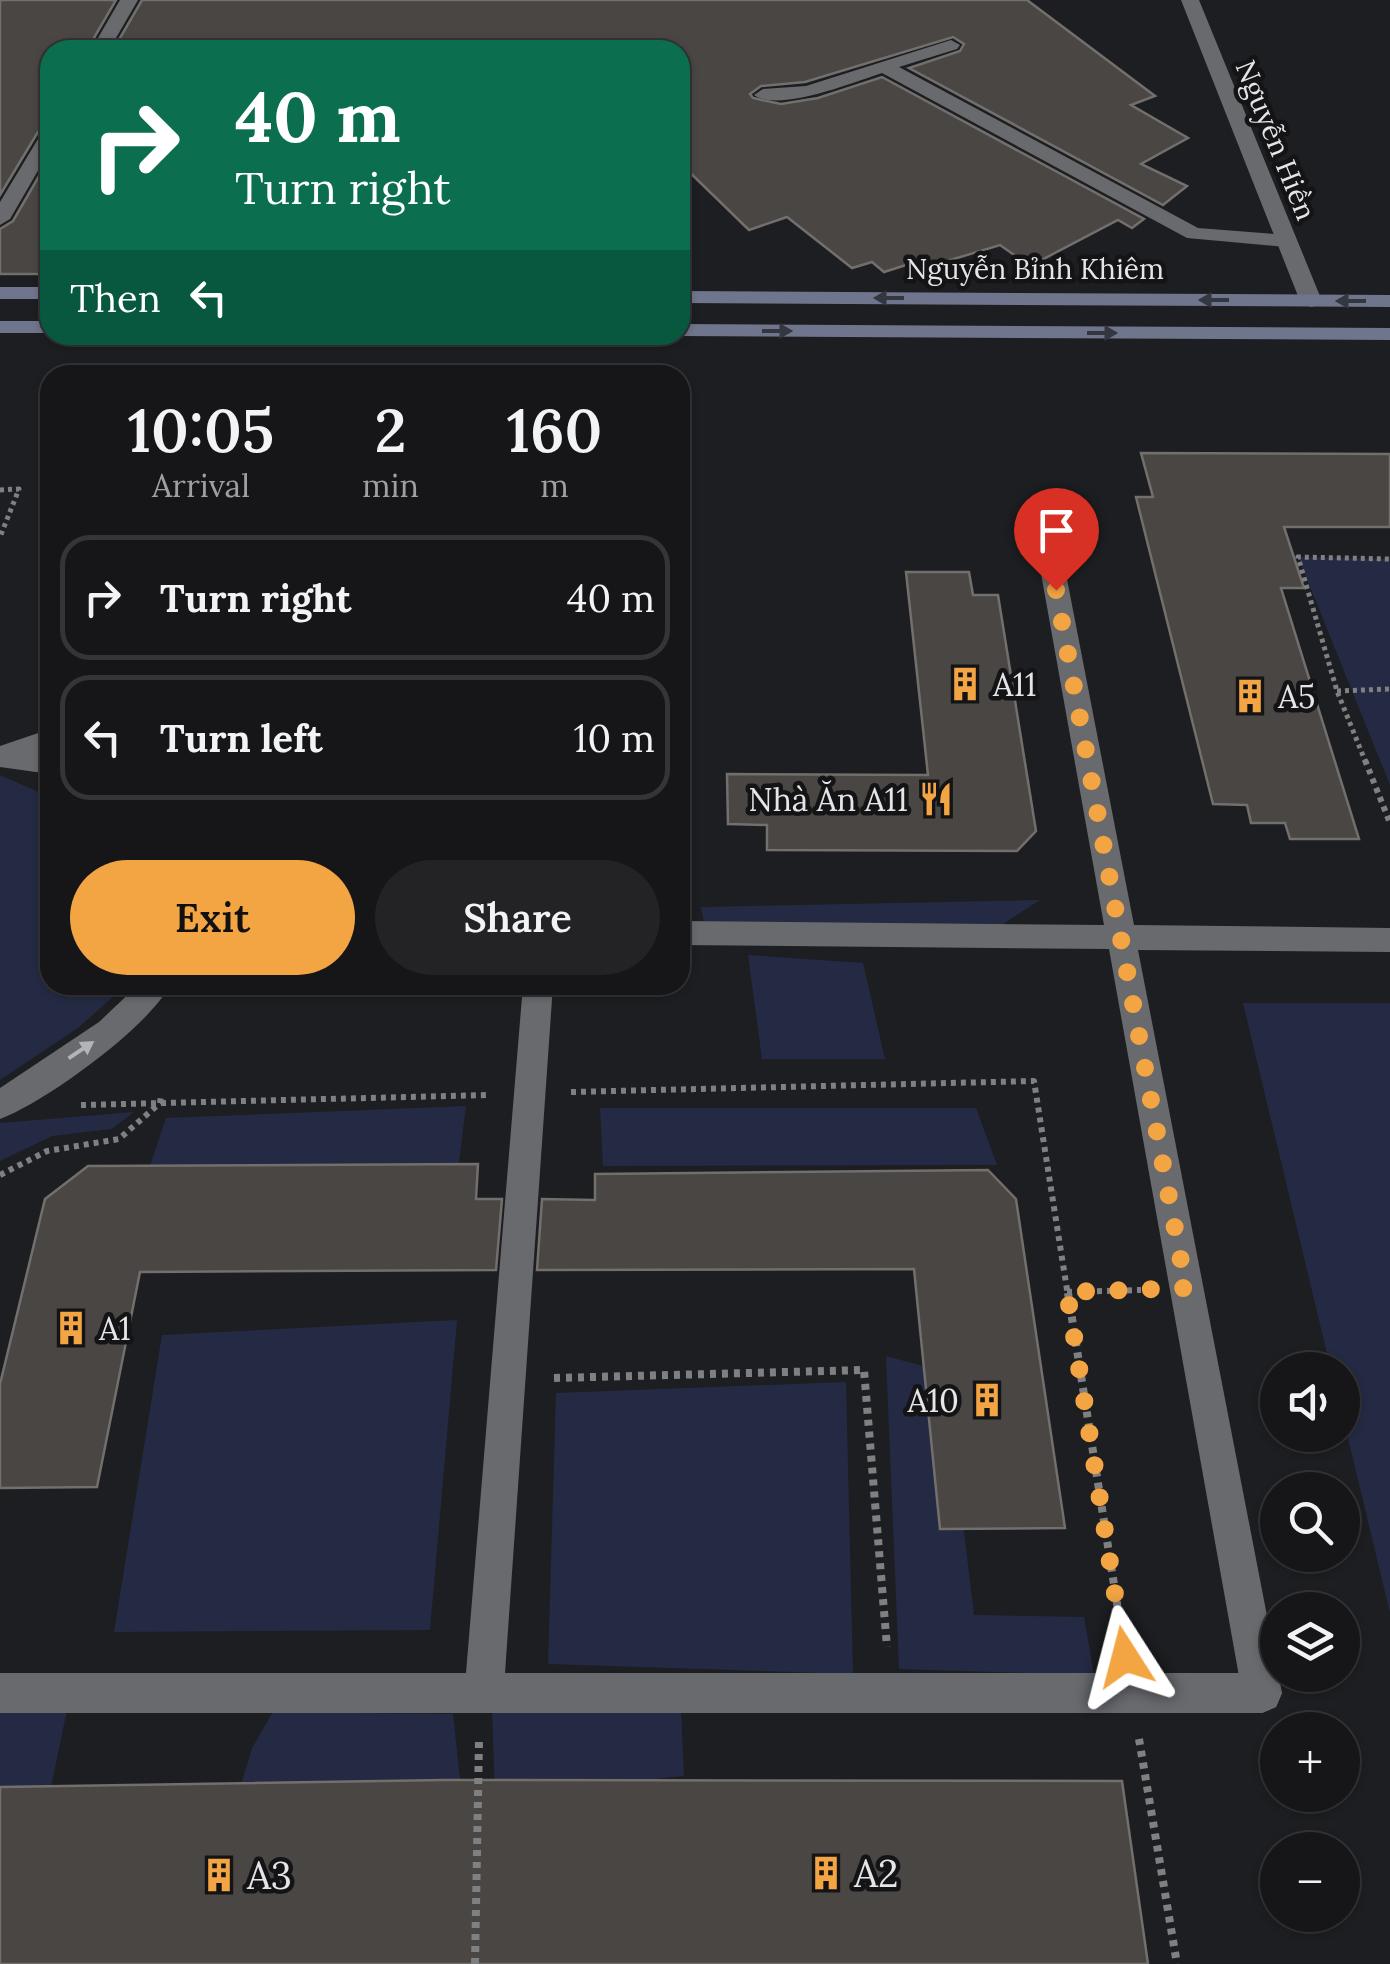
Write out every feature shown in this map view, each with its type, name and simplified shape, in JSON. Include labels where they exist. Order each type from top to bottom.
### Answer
[{"type":"street","points":[[106,40],[129,0]]},
{"type":"street","name":"Nguyễn Hiền","points":[[1190,0],[1311,300]]},
{"type":"street","points":[[762,94],[808,91],[952,45]]},
{"type":"street","points":[[885,67],[1194,234],[1288,241]]},
{"type":"street","points":[[0,219],[40,151]]},
{"type":"street","points":[[0,293],[40,293]]},
{"type":"street","name":"Nguyễn Bỉnh Khiêm","points":[[690,297],[1390,301]]},
{"type":"street","points":[[1311,300],[1325,334]]},
{"type":"street","points":[[0,327],[40,327]]},
{"type":"street","name":"Nguyễn Bỉnh Khiêm","points":[[690,330],[1390,334]]},
{"type":"street","points":[[0,1692],[1262,1693],[1042,512]]},
{"type":"street","points":[[0,757],[40,743]]},
{"type":"street","points":[[0,757],[40,763]]},
{"type":"street","points":[[690,933],[1390,940]]},
{"type":"street","points":[[0,1105],[94,1041],[150,995]]},
{"type":"street","points":[[482,1693],[537,995]]},
{"type":"path","points":[[0,490],[19,489],[0,537]]},
{"type":"path","points":[[1297,546],[1337,691],[1390,823]]},
{"type":"path","points":[[1298,557],[1390,559]]},
{"type":"path","points":[[1337,691],[1390,689]]},
{"type":"path","points":[[1034,1080],[1177,1964]]},
{"type":"path","points":[[0,1175],[47,1151],[118,1140],[160,1103],[161,1095]]},
{"type":"path","points":[[1067,1292],[1186,1288]]},
{"type":"path","points":[[506,1380],[864,1370],[891,1693]]},
{"type":"path","points":[[475,1964],[482,1693]]},
{"type":"shaded area","points":[[1298,557],[1390,559],[1390,785]]},
{"type":"shaded area","points":[[0,775],[40,793],[40,995],[115,995],[78,1028],[0,1080]]},
{"type":"shaded area","points":[[1040,900],[1000,926],[705,928],[701,907]]},
{"type":"shaded area","points":[[748,955],[863,963],[885,1059],[762,1059]]},
{"type":"shaded area","points":[[1243,1003],[1390,1003],[1390,1613],[1360,1488],[1360,1472],[1356,1472],[1351,1452],[1360,1452],[1360,1352],[1327,1352]]},
{"type":"shaded area","points":[[466,1106],[458,1170],[147,1175],[166,1118]]},
{"type":"shaded area","points":[[600,1108],[976,1108],[997,1165],[603,1166]]},
{"type":"shaded area","points":[[134,1112],[112,1129],[52,1136],[0,1161],[0,1123]]},
{"type":"shaded area","points":[[457,1320],[430,1630],[114,1632],[162,1335]]},
{"type":"shaded area","points":[[886,1356],[945,1372],[974,1615],[1084,1617],[1094,1675],[899,1669]]},
{"type":"shaded area","points":[[846,1382],[853,1674],[548,1664],[556,1393]]},
{"type":"shaded area","points":[[67,1710],[51,1787],[0,1820],[0,1711]]},
{"type":"shaded area","points":[[681,1710],[684,1776],[495,1795],[492,1711]]},
{"type":"shaded area","points":[[273,1712],[453,1714],[463,1807],[232,1814],[252,1748]]},
{"type":"building","points":[[0,0],[116,0],[93,40],[40,40],[40,131],[0,195]]},
{"type":"building","points":[[142,0],[1027,0],[1155,96],[1131,105],[1188,138],[1141,164],[1187,186],[1163,205],[909,68],[960,51],[964,44],[953,37],[805,82],[761,86],[750,94],[753,98],[781,104],[818,98],[882,77],[1144,219],[1132,228],[1118,220],[1030,266],[1000,245],[914,271],[906,265],[884,272],[872,262],[852,268],[787,217],[749,230],[690,173],[690,40],[119,40]]},
{"type":"building","points":[[40,174],[40,274],[0,274],[0,229],[13,221]]},
{"type":"building","name":"A5","points":[[1141,453],[1390,454],[1390,527],[1284,527],[1304,588],[1281,588],[1359,839],[1290,839],[1285,823],[1251,823],[1247,805],[1213,804],[1136,497],[1153,497]]},
{"type":"building","name":"A11","points":[[906,572],[969,572],[973,595],[998,595],[1036,831],[1017,851],[767,850],[767,825],[728,824],[727,774],[928,775]]},
{"type":"building","name":"A1","points":[[478,1164],[476,1199],[502,1199],[496,1270],[140,1272],[97,1487],[0,1488],[0,1384],[45,1199],[88,1166]]},
{"type":"building","name":"A10","points":[[988,1170],[1016,1199],[1065,1528],[940,1529],[914,1269],[537,1270],[542,1199],[595,1200],[595,1174]]},
{"type":"building","points":[[444,1780],[1122,1781],[1148,1964],[0,1964],[0,1787]]},
{"type":"place","name":"A11","points":[[965,684]]},
{"type":"place","name":"A5","points":[[1250,696]]},
{"type":"place","name":"Nhà Ăn A11","points":[[936,799]]},
{"type":"place","name":"A1","points":[[71,1328]]},
{"type":"place","name":"A10","points":[[987,1400]]},
{"type":"place","name":"A2","points":[[826,1873]]},
{"type":"place","name":"A3","points":[[219,1875]]},
{"type":"route","points":[[1056,590],[1186,1288],[1067,1292],[1125,1657]]}]
